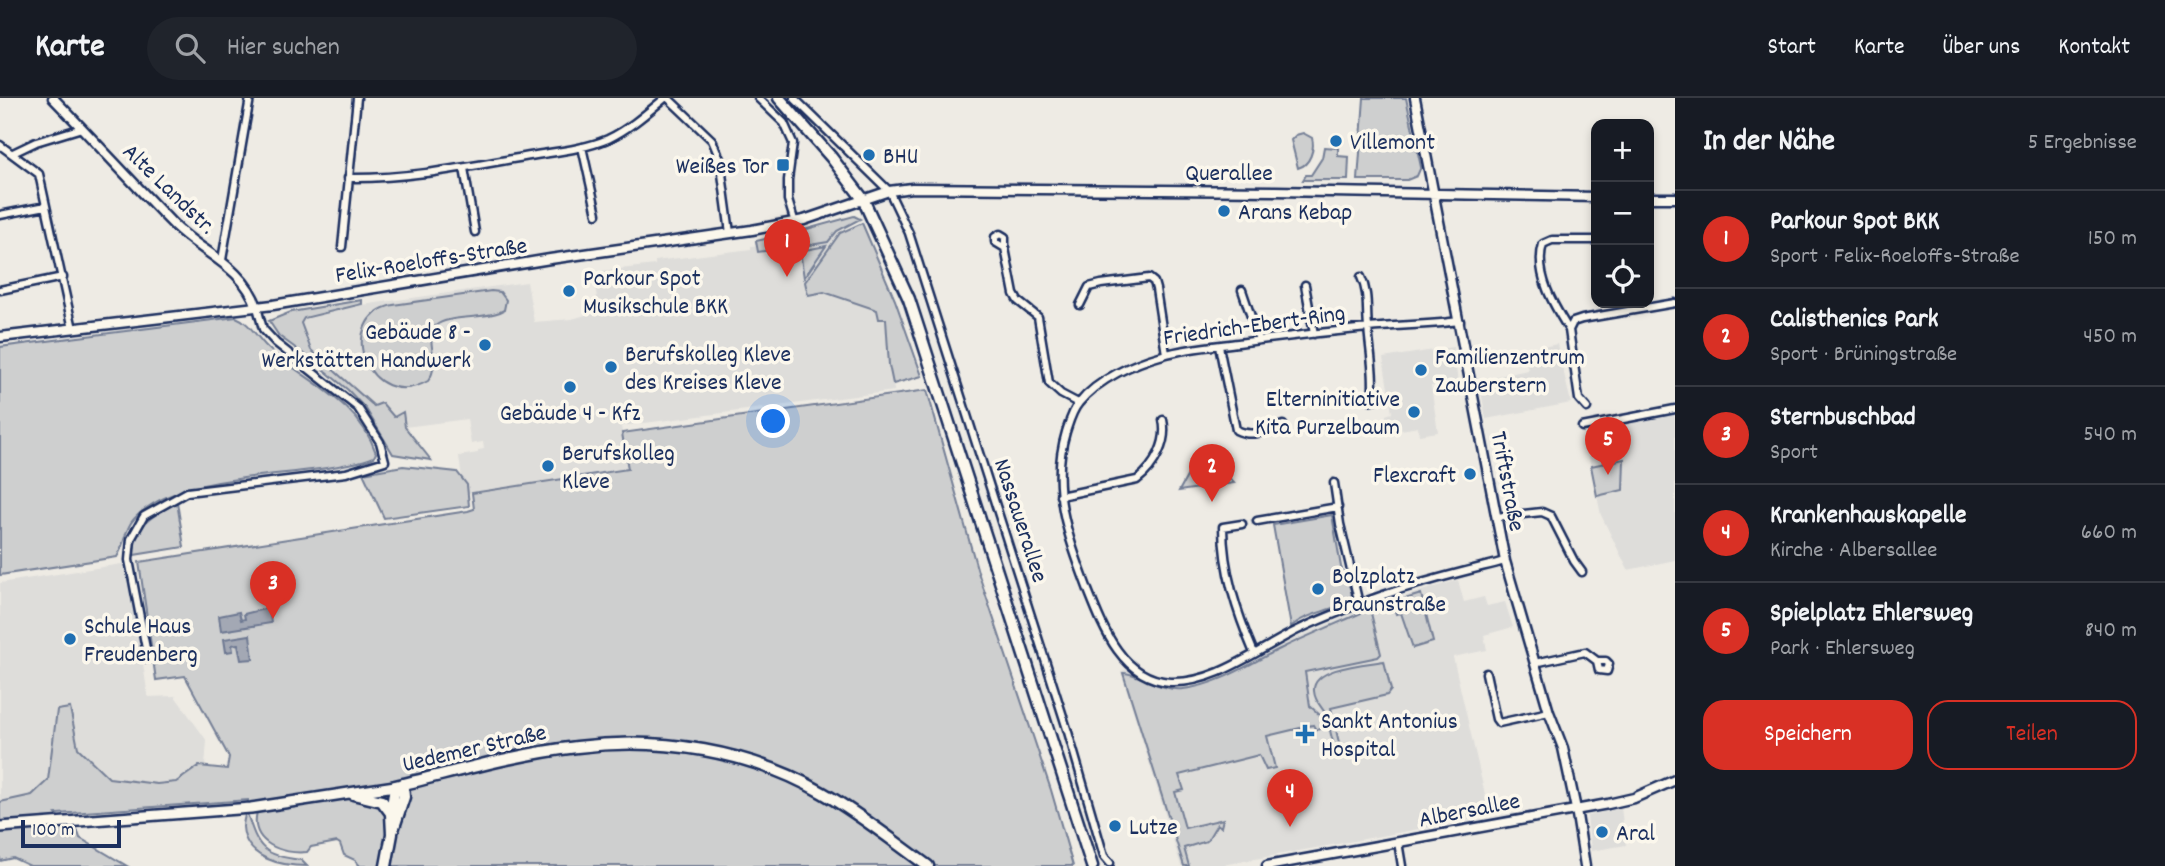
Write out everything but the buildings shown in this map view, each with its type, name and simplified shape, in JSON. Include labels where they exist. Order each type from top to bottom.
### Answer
[{"type":"main road","name":"Nassauerallee","points":[[779,98],[822,146],[863,199],[909,299],[1089,863]]},
{"type":"main road","name":"Uedemer Straße","points":[[0,827],[251,808],[353,794],[579,746],[630,743],[687,747],[750,762],[785,774],[822,792],[867,820],[928,866]]},
{"type":"main road","points":[[392,834],[391,814],[399,785]]},
{"type":"main road","points":[[386,865],[392,834],[404,797],[399,785]]},
{"type":"main road","points":[[353,794],[382,801],[391,814]]},
{"type":"street","name":"Alte Landstr.","points":[[54,98],[172,224],[222,260],[244,281],[257,307]]},
{"type":"street","points":[[222,260],[250,98]]},
{"type":"street","points":[[342,247],[357,98]]},
{"type":"street","points":[[348,178],[464,168],[582,147],[625,130],[666,98],[712,140],[720,159],[730,233]]},
{"type":"street","points":[[758,98],[784,123],[793,143],[788,200],[795,223]]},
{"type":"street","points":[[794,98],[893,190]]},
{"type":"street","name":"Triftstraße","points":[[1415,98],[1505,561],[1549,712],[1563,748],[1585,866]]},
{"type":"street","points":[[13,153],[25,146],[82,128]]},
{"type":"street","points":[[0,145],[39,174],[73,329]]},
{"type":"street","points":[[582,147],[597,214]]},
{"type":"street","points":[[464,168],[475,232]]},
{"type":"street","name":"Querallee","points":[[863,199],[893,190],[1276,191],[1591,197]]},
{"type":"street","name":"Nassauerallee","points":[[893,190],[1068,732],[1104,856],[1110,863]]},
{"type":"street","points":[[1654,198],[1675,198]]},
{"type":"street","name":"Felix-Roeloffs-Straße","points":[[0,337],[257,307],[524,263],[795,223],[863,199]]},
{"type":"street","points":[[0,215],[46,206]]},
{"type":"street","points":[[1587,408],[1579,399],[1569,330],[1551,300],[1540,254],[1543,244],[1552,240],[1591,240]]},
{"type":"street","points":[[1005,248],[1014,293],[1018,301],[1038,317],[1049,383],[1078,404],[1064,441],[1060,462],[1060,496],[1065,527],[1079,569],[1107,634],[1116,650],[1139,671],[1169,682],[1191,681],[1210,675],[1294,632],[1359,604],[1432,580],[1505,561]]},
{"type":"street","points":[[0,290],[63,276]]},
{"type":"street","points":[[1362,277],[1367,294],[1368,328],[1375,380],[1371,401]]},
{"type":"street","points":[[1080,305],[1089,287],[1149,278],[1156,289],[1166,354]]},
{"type":"street","points":[[1306,285],[1314,334]]},
{"type":"street","points":[[1242,290],[1259,340]]},
{"type":"street","points":[[1569,330],[1573,322],[1582,319],[1675,303]]},
{"type":"street","points":[[148,659],[129,560],[131,539],[144,516],[187,492],[346,473],[385,461],[380,442],[358,408],[276,343],[263,329],[257,307]]},
{"type":"street","points":[[1632,308],[1633,312]]},
{"type":"street","name":"Friedrich-Ebert-Ring","points":[[1078,404],[1112,377],[1134,365],[1166,354],[1259,340],[1460,321]]},
{"type":"street","points":[[1219,346],[1236,430],[1243,434],[1256,434],[1283,425]]},
{"type":"street","points":[[1581,427],[1675,410]]},
{"type":"street","points":[[1060,496],[1138,480],[1165,440],[1163,420]]},
{"type":"street","points":[[1334,484],[1345,551],[1359,604]]},
{"type":"street","points":[[1257,521],[1338,507]]},
{"type":"street","points":[[1496,517],[1542,512],[1551,516],[1582,572]]},
{"type":"street","points":[[1242,524],[1223,527],[1223,540],[1233,593],[1254,653]]},
{"type":"street","points":[[1535,663],[1585,652],[1597,661]]},
{"type":"street","points":[[1486,673],[1499,723],[1549,712]]},
{"type":"street","name":"Albersallee","points":[[1266,866],[1634,798],[1675,780]]},
{"type":"street","points":[[1398,842],[1402,866]]},
{"type":"shaded area","points":[[1364,98],[1406,98],[1421,167],[1417,176],[1407,180],[1358,180]]},
{"type":"shaded area","points":[[1303,133],[1312,138],[1313,147],[1311,156],[1298,168],[1291,140]]},
{"type":"shaded area","points":[[1324,147],[1338,148],[1338,156],[1349,157],[1348,180],[1303,180],[1306,175],[1311,175],[1322,158]]},
{"type":"shaded area","points":[[854,216],[860,219],[837,231],[828,242],[798,247],[796,232]]},
{"type":"shaded area","points":[[862,223],[895,300],[922,376],[893,384],[886,319],[879,319],[877,310],[824,292],[808,295],[805,282],[840,233]]},
{"type":"shaded area","name":"Berufskolleg Kleve des Kreises Kleve","points":[[860,229],[886,319],[894,391],[621,426],[628,469],[464,494],[459,456],[478,453],[478,450],[484,449],[483,442],[471,444],[467,419],[405,427],[393,418],[383,403],[374,407],[311,350],[300,323],[304,318],[362,305],[527,282],[534,322],[572,319],[599,311],[593,272],[655,265],[655,261],[751,249],[751,246]]},
{"type":"shaded area","points":[[792,233],[794,247],[758,252],[756,241]]},
{"type":"shaded area","points":[[826,246],[804,278],[800,251]]},
{"type":"shaded area","points":[[500,292],[506,300],[504,310],[445,321],[433,329],[431,341],[434,365],[428,381],[407,388],[389,385],[375,375],[366,361],[362,344],[365,327],[375,313],[393,305]]},
{"type":"shaded area","points":[[362,300],[362,304],[304,318],[301,323],[311,350],[374,406],[382,403],[394,417],[403,412],[405,427],[431,460],[393,454],[366,409],[348,390],[279,336],[269,321],[291,312]]},
{"type":"shaded area","points":[[236,317],[246,323],[270,350],[345,406],[368,435],[376,453],[374,457],[319,469],[203,485],[176,493],[152,504],[134,519],[128,527],[117,557],[0,575],[0,347]]},
{"type":"shaded area","points":[[1557,344],[1571,403],[1486,419],[1479,380],[1528,370],[1524,351]]},
{"type":"shaded area","points":[[1453,347],[1458,382],[1431,386],[1438,432],[1419,435],[1418,427],[1401,430],[1387,425],[1386,415],[1392,413],[1383,358]]},
{"type":"shaded area","points":[[927,390],[978,572],[1051,790],[1073,866],[360,866],[355,860],[344,855],[337,842],[311,847],[307,852],[288,851],[270,845],[258,832],[257,812],[247,813],[255,835],[264,848],[278,856],[301,860],[307,866],[297,866],[266,858],[250,847],[243,827],[248,800],[56,814],[60,819],[0,823],[0,802],[32,795],[48,780],[57,710],[70,708],[78,748],[109,778],[157,784],[176,782],[199,766],[227,769],[229,757],[185,676],[156,680],[139,562],[468,511],[474,509],[472,493],[628,469],[622,433]]},
{"type":"shaded area","points":[[1675,413],[1675,560],[1628,570],[1601,515],[1585,438],[1592,426]]},
{"type":"shaded area","points":[[1212,459],[1234,483],[1179,491],[1195,462]]},
{"type":"shaded area","points":[[1624,459],[1623,490],[1597,496],[1591,466]]},
{"type":"shaded area","points":[[403,466],[457,472],[467,485],[469,506],[384,518],[363,473]]},
{"type":"shaded area","points":[[177,502],[184,547],[134,555],[137,535],[141,528],[153,516]]},
{"type":"shaded area","name":"Bolzplatz Braunstraße","points":[[1332,515],[1341,567],[1352,592],[1351,597],[1346,602],[1305,618],[1291,627],[1273,525]]},
{"type":"shaded area","name":"Schule Haus Freudenberg","points":[[128,563],[148,697],[175,696],[207,741],[205,766],[199,766],[176,782],[157,784],[109,778],[78,748],[70,708],[57,710],[48,780],[32,795],[0,802],[0,583]]},
{"type":"shaded area","name":"Sankt Antonius Hospital","points":[[1458,580],[1464,602],[1484,597],[1487,606],[1505,602],[1513,627],[1484,635],[1487,650],[1453,657],[1490,816],[1217,866],[1181,866],[1121,671],[1128,669],[1163,686],[1195,685],[1229,673],[1293,639],[1368,607]]},
{"type":"shaded area","points":[[1421,594],[1433,642],[1413,648],[1401,613],[1396,614],[1392,603]]},
{"type":"shaded area","points":[[269,609],[271,623],[221,631],[219,616],[239,612],[241,620],[245,619],[244,614]]},
{"type":"shaded area","points":[[1370,609],[1381,654],[1378,657],[1305,672],[1310,706],[1321,716],[1324,728],[1316,730],[1313,725],[1267,736],[1275,768],[1266,770],[1259,755],[1179,775],[1184,790],[1175,792],[1185,828],[1223,819],[1221,827],[1217,824],[1207,841],[1184,848],[1189,866],[1184,866],[1123,673],[1175,689],[1196,687],[1222,678]]},
{"type":"shaded area","points":[[250,635],[253,659],[241,660],[238,644],[232,645],[233,651],[226,652],[224,639]]},
{"type":"shaded area","points":[[1384,661],[1391,690],[1387,695],[1331,708],[1340,747],[1335,747],[1326,715],[1315,695],[1316,683],[1322,677],[1342,668]]},
{"type":"shaded area","name":"Aral","points":[[1621,808],[1626,845],[1591,851],[1587,816]]},
{"type":"shaded area","points":[[76,826],[80,838],[127,866],[30,866],[13,858],[0,861],[0,831]]},
{"type":"tunnel","points":[[1242,524],[1257,521]]},
{"type":"place","name":"Villemont","points":[[1336,141]]},
{"type":"place","name":"BHU","points":[[869,155]]},
{"type":"place","name":"Weißes Tor","points":[[783,165]]},
{"type":"place","name":"Arans Kebap","points":[[1224,211]]},
{"type":"place","name":"Parkour Spot BKK","points":[[787,277]]},
{"type":"place","name":"Parkour Spot Musikschule BKK","points":[[569,291]]},
{"type":"place","name":"Gebäude 8 - Werkstätten Handwerk","points":[[485,345]]},
{"type":"place","name":"Berufskolleg Kleve des Kreises Kleve","points":[[611,367]]},
{"type":"place","name":"Familienzentrum Zauberstern","points":[[1421,370]]},
{"type":"place","name":"Gebäude 4 - Kfz","points":[[570,387]]},
{"type":"place","name":"Elterninitiative Kita Purzelbaum","points":[[1414,412]]},
{"type":"place","name":"Berufskolleg Kleve","points":[[548,466]]},
{"type":"place","name":"Flexcraft","points":[[1470,474]]},
{"type":"place","name":"Spielplatz Ehlersweg","points":[[1608,475]]},
{"type":"place","name":"Calisthenics Park","points":[[1212,502]]},
{"type":"place","name":"Bolzplatz Braunstraße","points":[[1318,589]]},
{"type":"place","name":"Sternbuschbad","points":[[273,619]]},
{"type":"place","name":"Schule Haus Freudenberg","points":[[70,639]]},
{"type":"place","name":"Sankt Antonius Hospital","points":[[1305,734]]},
{"type":"place","name":"Lutze","points":[[1115,826]]},
{"type":"place","name":"Krankenhauskapelle","points":[[1290,827]]},
{"type":"place","name":"Aral","points":[[1602,832]]}]
